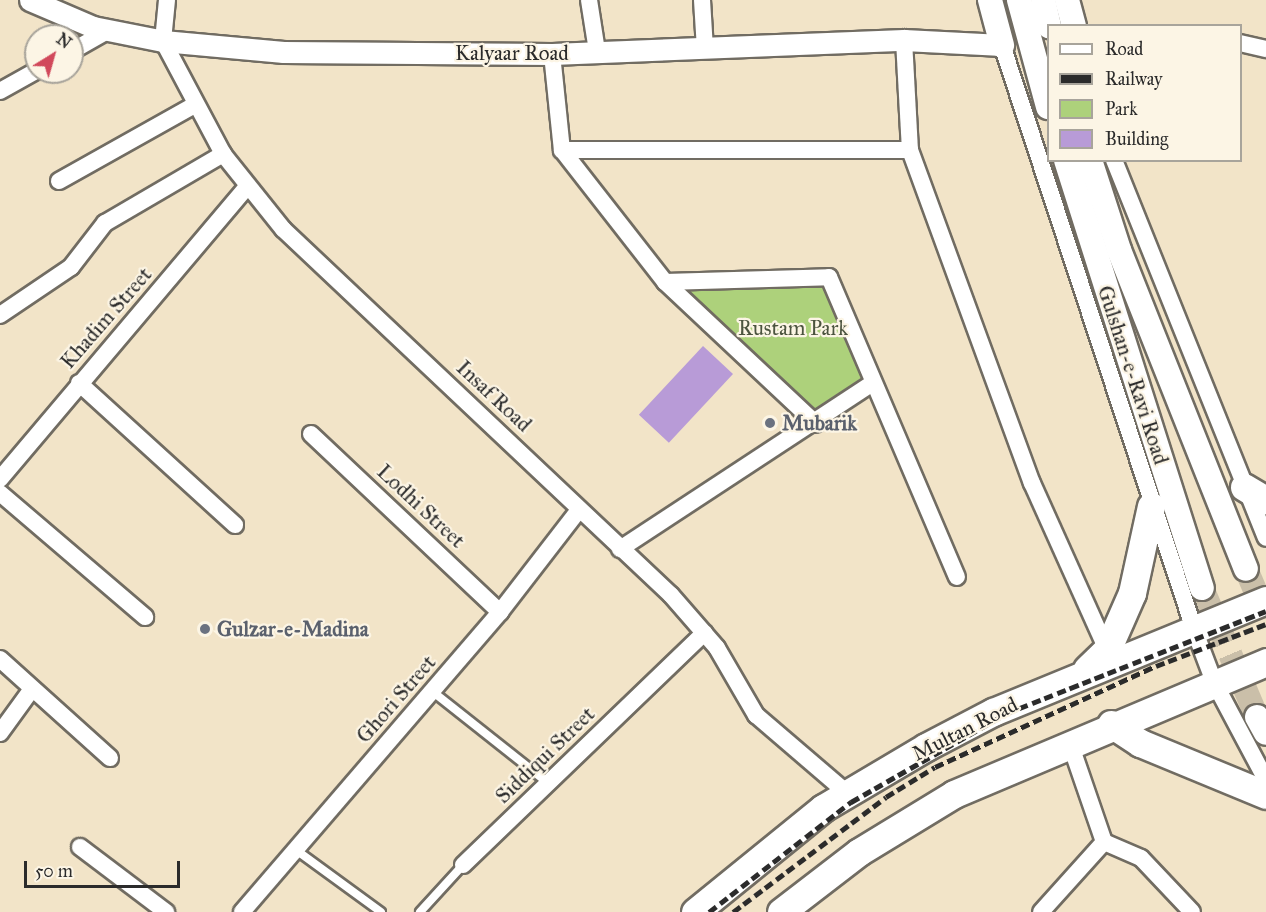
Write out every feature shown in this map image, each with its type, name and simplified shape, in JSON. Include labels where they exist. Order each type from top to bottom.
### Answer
[{"type":"main road","points":[[990,0],[1002,45]]},
{"type":"main road","points":[[1019,0],[1047,102]]},
{"type":"main road","points":[[1043,0],[1049,24]]},
{"type":"main road","points":[[1067,0],[1073,24]]},
{"type":"main road","name":"Gulshan-e-Ravi Road","points":[[1067,162],[1202,588]]},
{"type":"main road","name":"Gulshan-e-Ravi Road","points":[[1091,162],[1119,250],[1246,569]]},
{"type":"main road","points":[[1082,674],[1107,650],[1132,592],[1151,506]]},
{"type":"main road","name":"Multan Road","points":[[695,912],[847,793],[993,712],[1266,600]]},
{"type":"main road","points":[[781,912],[915,816],[1111,724],[1266,662]]},
{"type":"main road","points":[[1111,724],[1140,743],[1266,795]]},
{"type":"street","name":"Kalyaar Road","points":[[30,0],[109,30],[163,41],[283,52],[552,54],[903,40],[1002,45]]},
{"type":"street","points":[[163,41],[167,0]]},
{"type":"street","points":[[589,0],[597,51]]},
{"type":"street","points":[[702,0],[705,49]]},
{"type":"street","points":[[84,44],[109,30]]},
{"type":"street","points":[[903,40],[910,150],[1032,483],[1107,650]]},
{"type":"street","name":"Insaf Road","points":[[163,41],[223,154],[248,187],[299,245],[486,416],[578,511],[620,549],[704,633],[756,715],[847,793]]},
{"type":"street","points":[[1242,43],[1266,49]]},
{"type":"street","points":[[1002,45],[1151,506],[1194,629],[1214,682],[1266,780]]},
{"type":"street","points":[[552,54],[562,150],[665,282],[816,424]]},
{"type":"street","points":[[0,92],[24,78]]},
{"type":"street","points":[[59,181],[196,104]]},
{"type":"street","points":[[562,150],[910,150]]},
{"type":"street","points":[[0,315],[71,267],[105,224],[223,154]]},
{"type":"street","points":[[1115,162],[1255,493],[1266,538]]},
{"type":"street","name":"Khadim Street","points":[[0,479],[79,383],[248,187]]},
{"type":"street","points":[[665,282],[829,277],[871,384],[957,577]]},
{"type":"street","points":[[79,383],[235,525]]},
{"type":"street","points":[[620,549],[816,424],[871,384]]},
{"type":"street","name":"Lodhi Street","points":[[311,434],[500,612]]},
{"type":"street","points":[[0,493],[145,617]]},
{"type":"street","name":"Ghori Street","points":[[242,912],[500,612],[578,511]]},
{"type":"street","name":"Siddiqui Street","points":[[463,865],[704,633]]},
{"type":"street","points":[[0,658],[110,758]]},
{"type":"street","points":[[0,733],[32,689]]},
{"type":"street","points":[[1070,742],[1104,842],[1141,858],[1191,912]]},
{"type":"street","points":[[1041,912],[1104,842]]},
{"type":"street","points":[[80,847],[166,912]]},
{"type":"lane","points":[[432,691],[548,783]]},
{"type":"lane","points":[[296,850],[381,912]]},
{"type":"lane","name":"Siddiqui Street","points":[[420,912],[463,865]]},
{"type":"green space","name":"Rustam Park","points":[[829,277],[871,384],[812,420],[665,282]]},
{"type":"building","points":[[703,346],[733,374],[669,443],[639,415]]},
{"type":"tunnel","points":[[1246,569],[1266,616]]},
{"type":"tunnel","points":[[1202,588],[1257,717]]},
{"type":"railway","points":[[709,912],[851,802],[1007,713],[1266,611]]},
{"type":"railway","points":[[733,912],[886,797],[935,767],[1156,666],[1266,624]]},
{"type":"place","name":"Mubarik","points":[[770,423]]},
{"type":"place","name":"Gulzar-e-Madina","points":[[205,629]]}]
